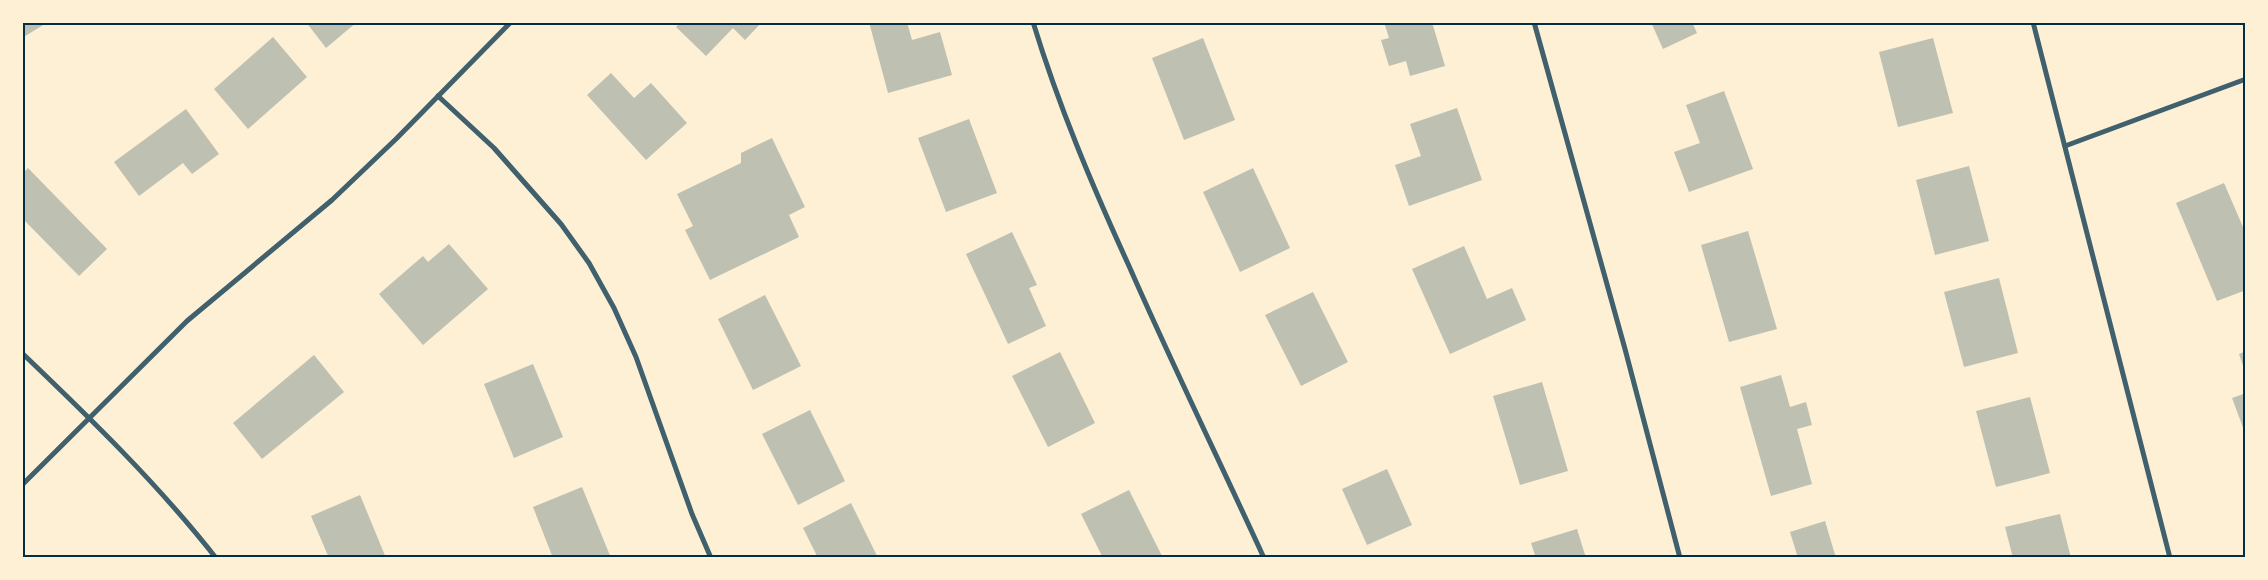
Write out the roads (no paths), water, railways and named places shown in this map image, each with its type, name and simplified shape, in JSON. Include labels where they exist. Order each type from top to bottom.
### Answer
[{"type":"street","points":[[22,485],[187,321],[332,200],[511,22]]},
{"type":"street","points":[[1033,22],[1079,155],[1264,558]]},
{"type":"street","points":[[1534,22],[1623,340],[1680,558]]},
{"type":"street","points":[[2033,22],[2170,558]]},
{"type":"street","points":[[2065,146],[2246,79]]},
{"type":"street","points":[[438,96],[494,148],[561,224],[588,263],[614,308],[636,357],[692,514],[711,558]]},
{"type":"street","points":[[22,353],[147,475],[184,517],[216,558]]}]
